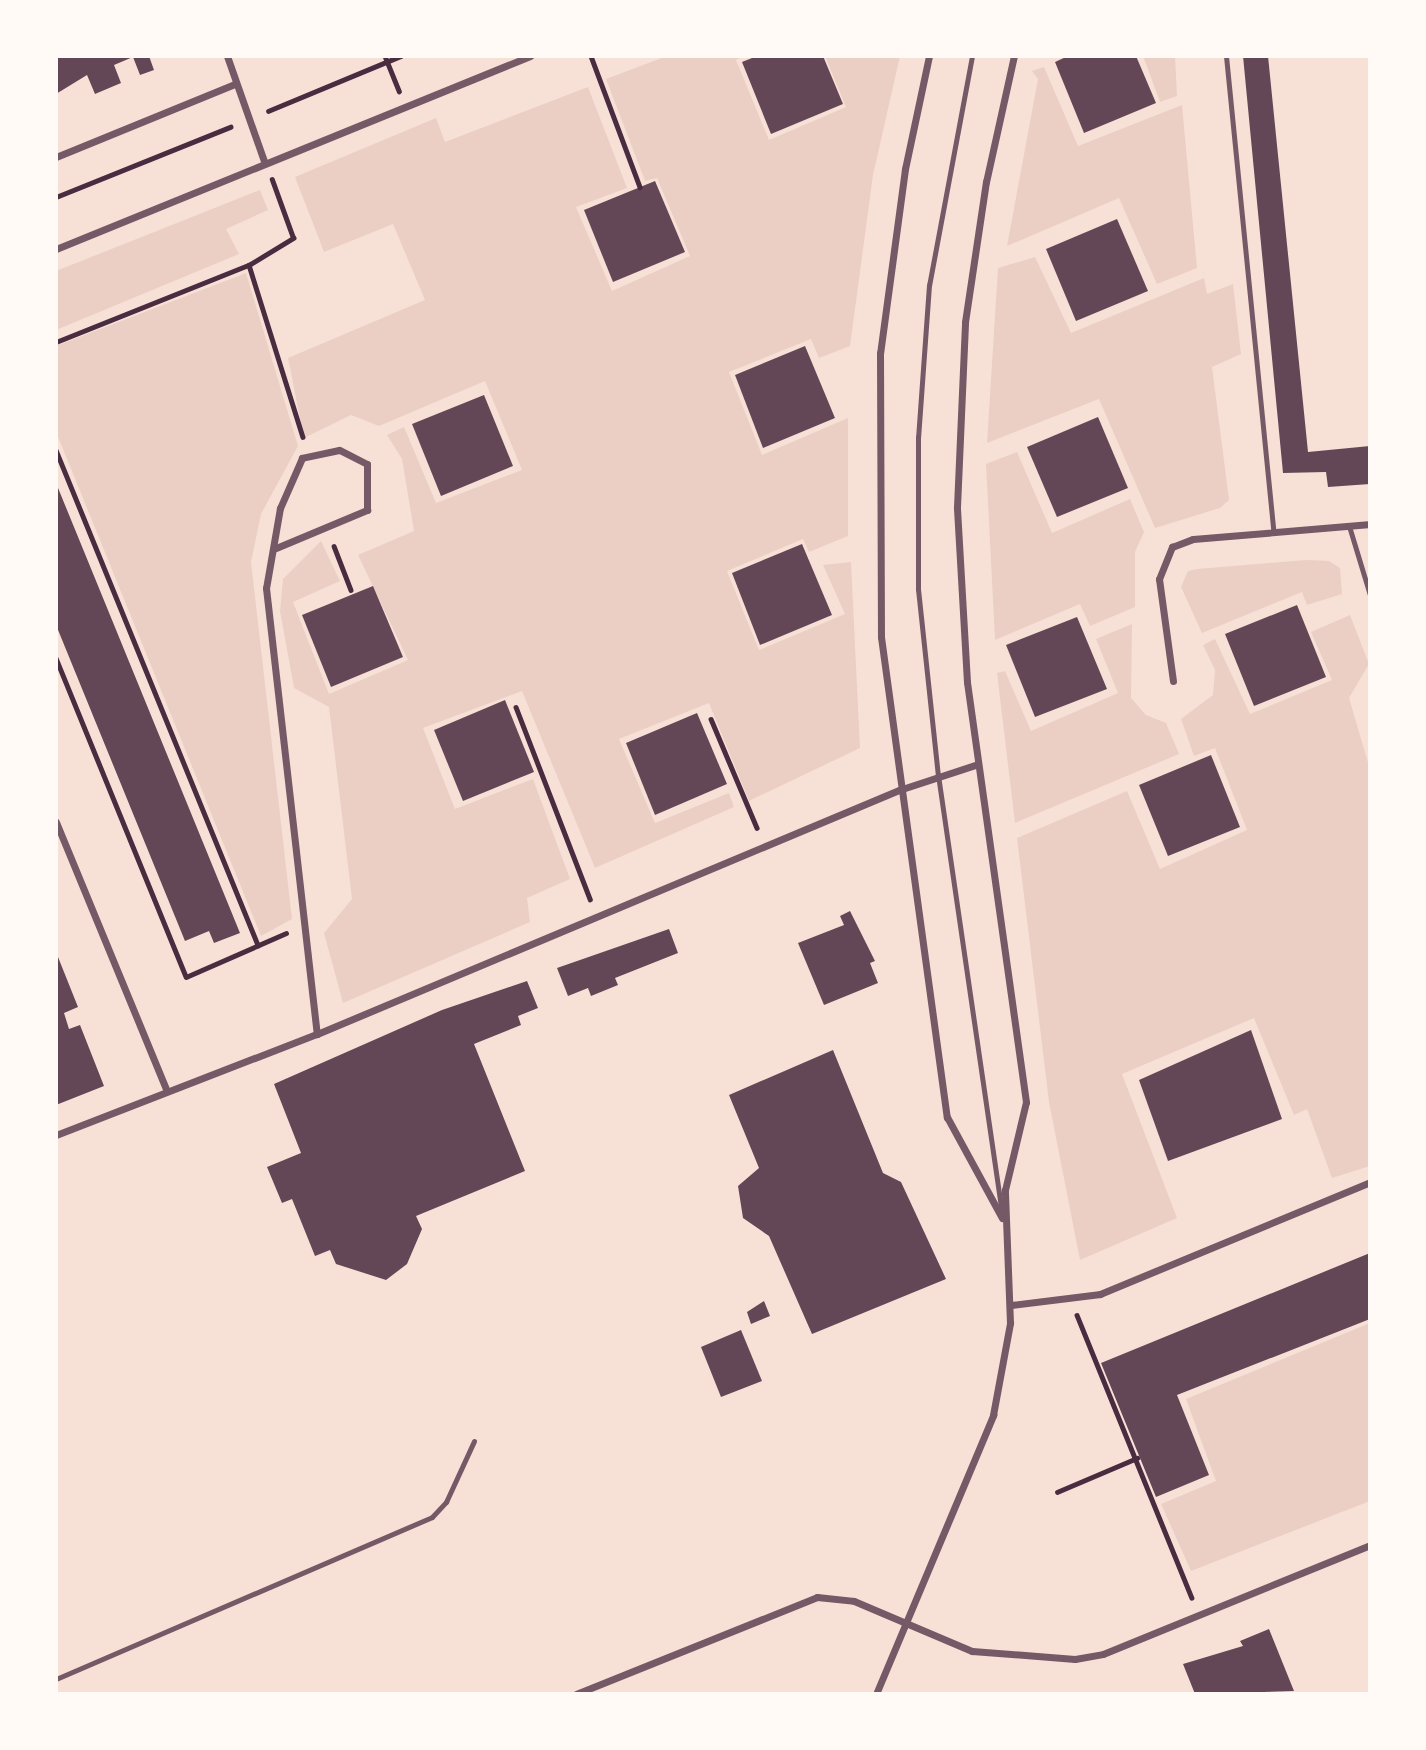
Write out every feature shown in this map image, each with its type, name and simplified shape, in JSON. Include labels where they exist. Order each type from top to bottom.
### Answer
[{"type":"street","points":[[228,56],[235,85],[265,164]]},
{"type":"street","points":[[56,248],[530,56]]},
{"type":"street","points":[[929,56],[892,262],[877,422],[881,637],[899,790],[947,1117],[1003,1223]]},
{"type":"street","points":[[876,1694],[993,1415],[1011,1305],[1003,1223],[1026,1102],[978,764],[958,568],[961,388],[980,218],[1014,56]]},
{"type":"street","points":[[56,157],[235,85]]},
{"type":"street","points":[[276,548],[327,529],[367,510],[367,464],[339,450],[308,453],[288,481],[266,601],[317,1034]]},
{"type":"street","points":[[1173,681],[1160,596],[1165,555],[1193,539],[1370,524]]},
{"type":"street","points":[[56,1135],[317,1034],[899,790],[978,764]]},
{"type":"street","points":[[56,822],[167,1091]]},
{"type":"street","points":[[1011,1305],[1072,1301],[1370,1182]]},
{"type":"street","points":[[576,1694],[817,1597],[854,1601],[999,1657],[1075,1659],[1199,1615],[1370,1545]]},
{"type":"lane","points":[[972,56],[938,214],[919,410],[919,609],[938,775],[1003,1223]]},
{"type":"lane","points":[[1226,56],[1274,533]]},
{"type":"lane","points":[[1349,526],[1370,595]]},
{"type":"lane","points":[[56,1679],[432,1517],[452,1492],[474,1441]]},
{"type":"path","points":[[385,56],[405,107]]},
{"type":"path","points":[[591,56],[640,187]]},
{"type":"path","points":[[56,342],[249,265],[293,238],[271,178],[242,174]]},
{"type":"path","points":[[249,265],[308,453]]},
{"type":"path","points":[[56,450],[258,946]]},
{"type":"path","points":[[327,529],[351,590]]},
{"type":"path","points":[[56,658],[186,977],[304,925]]},
{"type":"path","points":[[516,707],[598,918]]},
{"type":"path","points":[[712,719],[765,847]]},
{"type":"path","points":[[1072,1301],[1199,1615]]},
{"type":"path","points":[[1056,1492],[1134,1459]]},
{"type":"shaded area","points":[[667,56],[744,56],[736,60],[769,140],[846,107],[825,56],[900,56],[873,175],[850,346],[819,358],[811,339],[729,372],[762,455],[848,418],[848,536],[809,552],[803,539],[727,571],[759,650],[845,614],[823,565],[851,562],[860,748],[749,801],[709,703],[619,739],[655,823],[729,793],[734,807],[595,868],[522,691],[423,728],[455,809],[533,779],[570,879],[527,898],[530,922],[343,1003],[324,933],[352,899],[329,707],[294,688],[280,611],[283,579],[321,541],[340,581],[293,602],[329,694],[408,660],[358,555],[414,531],[402,459],[387,435],[404,427],[436,503],[522,470],[485,381],[379,426],[351,415],[304,438],[288,358],[425,300],[393,224],[324,252],[295,177],[436,118],[445,142],[588,87],[627,188],[576,207],[612,291],[690,256],[657,178],[645,181],[606,79]]},
{"type":"shaded area","points":[[1143,56],[1175,56],[1177,96],[1160,102]]},
{"type":"shaded area","points":[[1044,67],[1078,146],[1182,105],[1197,268],[1157,284],[1119,198],[1007,246],[1038,79],[1032,71]]},
{"type":"shaded area","points":[[260,190],[268,210],[226,229],[239,254],[56,330],[56,271]]},
{"type":"shaded area","points":[[1035,257],[1071,333],[1204,278],[1207,294],[1233,284],[1241,354],[1212,367],[1229,500],[1220,508],[1155,528],[1099,399],[987,443],[998,268]]},
{"type":"shaded area","points":[[246,273],[298,446],[261,514],[251,562],[292,919],[261,936],[56,432],[56,346]]},
{"type":"shaded area","points":[[1017,452],[1052,533],[1130,499],[1144,532],[1135,552],[1135,607],[1090,626],[1080,604],[995,640],[986,464]]},
{"type":"shaded area","points":[[1306,560],[1329,561],[1340,568],[1342,594],[1307,605],[1302,592],[1202,633],[1181,587],[1188,571],[1197,569]]},
{"type":"shaded area","points":[[1350,615],[1369,664],[1349,698],[1370,769],[1370,1166],[1332,1178],[1307,1109],[1294,1115],[1254,1018],[1122,1074],[1177,1218],[1080,1260],[1049,1102],[1017,838],[1127,791],[1160,869],[1247,830],[1215,748],[1194,756],[1181,719],[1213,695],[1215,670],[1203,645],[1215,639],[1250,714],[1332,680],[1311,632]]},
{"type":"shaded area","points":[[1132,624],[1131,698],[1146,715],[1166,723],[1179,754],[1015,823],[997,673],[1005,671],[1031,731],[1118,693],[1096,639]]},
{"type":"shaded area","points":[[1370,1323],[1370,1501],[1191,1571],[1161,1504],[1216,1481],[1186,1399]]},
{"type":"building","points":[[56,56],[149,56],[154,70],[140,75],[133,57],[114,65],[121,83],[95,94],[87,75],[56,94]]},
{"type":"building","points":[[757,56],[823,56],[843,104],[771,134],[742,62]]},
{"type":"building","points":[[1068,56],[1136,56],[1156,103],[1084,133],[1055,62]]},
{"type":"building","points":[[1243,56],[1268,56],[1308,452],[1370,446],[1370,484],[1328,487],[1326,472],[1283,473]]},
{"type":"building","points":[[655,181],[685,252],[613,282],[584,210]]},
{"type":"building","points":[[1117,219],[1148,291],[1076,321],[1046,249]]},
{"type":"building","points":[[805,346],[835,418],[763,448],[735,375]]},
{"type":"building","points":[[484,395],[513,466],[441,496],[412,424]]},
{"type":"building","points":[[1098,417],[1128,488],[1057,517],[1027,447]]},
{"type":"building","points":[[56,483],[240,933],[214,943],[209,931],[185,941],[56,625]]},
{"type":"building","points":[[802,544],[832,615],[760,645],[732,573]]},
{"type":"building","points":[[373,586],[403,657],[331,687],[302,615]]},
{"type":"building","points":[[1297,605],[1326,677],[1254,706],[1225,634]]},
{"type":"building","points":[[1077,617],[1107,689],[1035,717],[1006,645]]},
{"type":"building","points":[[505,700],[534,772],[463,801],[434,730]]},
{"type":"building","points":[[697,713],[727,784],[655,815],[626,743]]},
{"type":"building","points":[[1211,755],[1240,827],[1168,856],[1139,785]]},
{"type":"building","points":[[850,911],[875,961],[870,963],[878,983],[824,1005],[798,943],[844,925],[840,916]]},
{"type":"building","points":[[669,929],[678,953],[615,978],[618,985],[591,996],[588,988],[568,996],[557,968]]},
{"type":"building","points":[[56,952],[78,1007],[64,1013],[69,1029],[80,1025],[104,1086],[56,1105]]},
{"type":"building","points":[[527,981],[538,1008],[518,1016],[521,1025],[474,1044],[525,1171],[416,1216],[422,1229],[407,1264],[386,1280],[336,1264],[330,1250],[315,1256],[292,1199],[282,1203],[267,1167],[301,1153],[274,1084],[442,1010]]},
{"type":"building","points":[[1251,1030],[1282,1119],[1168,1161],[1139,1080]]},
{"type":"building","points":[[833,1050],[883,1173],[901,1182],[946,1279],[812,1334],[769,1236],[743,1218],[738,1186],[759,1168],[729,1095]]},
{"type":"building","points":[[1370,1253],[1370,1319],[1177,1395],[1209,1475],[1156,1497],[1101,1363]]},
{"type":"building","points":[[764,1301],[770,1316],[751,1324],[747,1312]]},
{"type":"building","points":[[741,1330],[762,1381],[721,1397],[701,1347]]},
{"type":"building","points":[[1269,1629],[1294,1691],[1195,1694],[1183,1664],[1243,1646],[1240,1641]]}]
